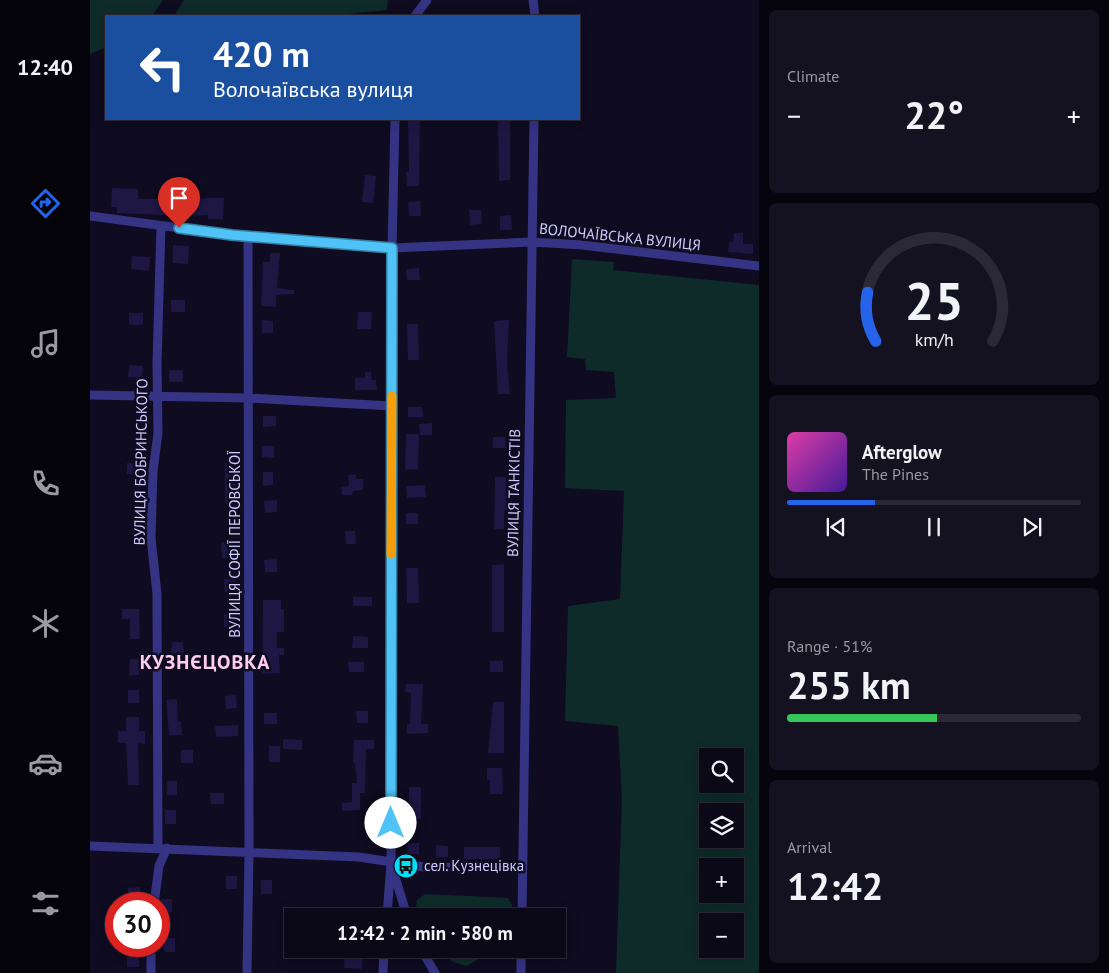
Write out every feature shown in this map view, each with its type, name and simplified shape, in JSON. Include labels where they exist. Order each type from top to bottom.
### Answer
[{"type":"street","points":[[416,15],[427,0]]},
{"type":"street","points":[[533,0],[535,15]]},
{"type":"street","points":[[388,908],[391,863],[392,248],[395,120]]},
{"type":"street","name":"ВУЛИЦЯ ТАНКІСТІВ","points":[[522,908],[534,120]]},
{"type":"street","name":"ВОЛОЧАЇВСЬКА ВУЛИЦЯ","points":[[90,216],[161,226],[392,248],[532,242],[582,245],[759,266]]},
{"type":"street","name":"ВУЛИЦЯ БОБРИНСЬКОГО","points":[[156,892],[163,848],[157,594],[151,538],[153,472],[158,432],[161,226]]},
{"type":"street","name":"ВУЛИЦЯ СОФІЇ ПЕРОВСЬКОЇ","points":[[247,973],[249,852],[248,235]]},
{"type":"street","points":[[90,395],[249,398],[392,406]]},
{"type":"street","points":[[90,846],[359,857],[424,867],[522,868]]},
{"type":"street","points":[[391,863],[405,908]]},
{"type":"street","points":[[151,957],[151,973]]},
{"type":"street","points":[[383,973],[384,958]]},
{"type":"street","points":[[426,958],[435,973]]},
{"type":"street","points":[[522,958],[522,973]]},
{"type":"green space","points":[[90,0],[163,0],[153,15],[105,15],[105,47],[90,54]]},
{"type":"green space","points":[[184,0],[388,0],[387,10],[338,15],[175,15]]},
{"type":"green space","points":[[572,259],[614,262],[613,270],[759,285],[759,973],[616,973],[622,799],[618,726],[565,721],[568,606],[620,599],[624,491],[565,488],[566,400],[616,398],[614,372],[586,370],[585,359],[567,357]]},
{"type":"green space","points":[[425,894],[508,898],[512,905],[512,908],[416,908],[417,900]]},
{"type":"green space","points":[[448,958],[478,958],[467,966],[453,962]]},
{"type":"building","points":[[420,120],[419,186],[407,186],[406,172],[409,172],[408,121]]},
{"type":"building","points":[[498,120],[510,120],[510,180],[499,181]]},
{"type":"building","points":[[365,175],[376,176],[373,203],[362,202]]},
{"type":"building","points":[[112,188],[138,189],[138,199],[165,199],[165,215],[117,213],[117,207],[111,207]]},
{"type":"building","points":[[224,198],[223,219],[208,219],[208,215],[190,216],[190,200]]},
{"type":"building","points":[[420,201],[421,216],[409,216],[408,202]]},
{"type":"building","points":[[469,210],[481,210],[482,224],[470,225]]},
{"type":"building","points":[[511,215],[512,230],[500,230],[500,216]]},
{"type":"building","points":[[734,233],[743,233],[743,244],[753,244],[753,254],[728,252],[729,242],[733,242]]},
{"type":"building","points":[[173,245],[189,246],[188,264],[173,263]]},
{"type":"building","points":[[270,253],[280,253],[277,288],[294,290],[294,294],[276,295],[276,307],[261,306],[263,262],[270,262]]},
{"type":"building","points":[[132,256],[150,257],[149,271],[131,269]]},
{"type":"building","points":[[419,268],[420,280],[407,280],[406,269]]},
{"type":"building","points":[[171,300],[185,300],[185,312],[171,312]]},
{"type":"building","points":[[358,312],[372,312],[371,329],[357,329]]},
{"type":"building","points":[[129,313],[143,313],[143,325],[129,325]]},
{"type":"building","points":[[262,320],[273,321],[273,333],[262,333]]},
{"type":"building","points":[[509,320],[507,362],[510,394],[498,394],[494,321]]},
{"type":"building","points":[[407,324],[418,324],[419,360],[408,360]]},
{"type":"building","points":[[129,365],[143,366],[142,377],[128,377]]},
{"type":"building","points":[[169,370],[183,370],[183,382],[169,382]]},
{"type":"building","points":[[365,372],[371,372],[372,380],[376,380],[377,390],[355,390],[355,378],[365,378]]},
{"type":"building","points":[[408,407],[422,407],[423,417],[408,417]]},
{"type":"building","points":[[263,416],[276,416],[276,426],[263,427]]},
{"type":"building","points":[[432,423],[432,435],[420,435],[419,424]]},
{"type":"building","points":[[406,434],[419,434],[418,469],[405,470]]},
{"type":"building","points":[[493,437],[505,437],[506,448],[493,448]]},
{"type":"building","points":[[262,446],[274,446],[274,458],[262,457]]},
{"type":"building","points":[[237,462],[238,504],[225,504],[225,463]]},
{"type":"building","points":[[127,463],[139,464],[138,475],[127,474]]},
{"type":"building","points":[[263,472],[273,472],[273,485],[263,486]]},
{"type":"building","points":[[356,474],[356,479],[363,479],[363,490],[353,491],[352,495],[342,495],[341,487],[349,486],[348,475]]},
{"type":"building","points":[[495,477],[506,477],[507,510],[504,510],[504,529],[494,529]]},
{"type":"building","points":[[425,485],[426,497],[407,498],[406,486]]},
{"type":"building","points":[[277,500],[277,512],[265,513],[264,501]]},
{"type":"building","points":[[406,513],[418,513],[418,524],[406,524]]},
{"type":"building","points":[[345,531],[355,531],[356,544],[346,544]]},
{"type":"building","points":[[221,542],[230,542],[231,558],[222,558]]},
{"type":"building","points":[[277,559],[277,572],[265,572],[264,560]]},
{"type":"building","points":[[504,564],[504,632],[492,632],[492,565]]},
{"type":"building","points":[[406,568],[418,568],[419,603],[407,603]]},
{"type":"building","points":[[224,579],[235,579],[235,592],[225,593]]},
{"type":"building","points":[[353,597],[372,597],[372,606],[353,606]]},
{"type":"building","points":[[263,600],[281,600],[281,609],[284,609],[284,632],[277,632],[277,648],[284,648],[284,655],[279,655],[280,673],[262,674]]},
{"type":"building","points":[[122,609],[139,609],[140,639],[130,639],[130,619],[122,619]]},
{"type":"building","points":[[224,614],[236,614],[237,626],[224,627]]},
{"type":"building","points":[[353,636],[368,637],[368,648],[352,648]]},
{"type":"building","points":[[172,642],[183,642],[185,665],[170,665]]},
{"type":"building","points":[[130,659],[140,659],[139,675],[129,675]]},
{"type":"building","points":[[490,661],[503,661],[503,672],[490,672]]},
{"type":"building","points":[[348,662],[364,662],[364,672],[349,672]]},
{"type":"building","points":[[406,684],[423,684],[421,724],[428,724],[428,733],[407,734],[407,724],[410,724],[411,693],[405,692]]},
{"type":"building","points":[[128,690],[139,690],[139,703],[128,703]]},
{"type":"building","points":[[236,695],[237,708],[226,709],[225,696]]},
{"type":"building","points":[[177,699],[178,722],[181,721],[182,735],[169,735],[166,700]]},
{"type":"building","points":[[493,702],[504,702],[504,753],[488,753]]},
{"type":"building","points":[[356,711],[368,711],[368,723],[357,723]]},
{"type":"building","points":[[264,713],[277,713],[277,724],[264,724]]},
{"type":"building","points":[[126,717],[139,717],[139,731],[145,731],[145,744],[138,743],[139,785],[128,785],[126,743],[118,743],[118,731],[126,731]]},
{"type":"building","points":[[238,725],[238,736],[216,737],[215,726]]},
{"type":"building","points":[[283,739],[302,740],[302,750],[283,749]]},
{"type":"building","points":[[354,740],[374,740],[374,749],[366,749],[365,793],[360,793],[360,810],[342,811],[342,803],[352,802],[352,783],[357,783],[355,763],[353,763]]},
{"type":"building","points":[[269,746],[280,746],[280,762],[269,762]]},
{"type":"building","points":[[181,750],[193,750],[193,763],[181,763]]},
{"type":"building","points":[[487,768],[502,768],[503,794],[490,794],[490,780],[487,780]]},
{"type":"building","points":[[167,781],[177,781],[177,795],[167,795]]},
{"type":"building","points":[[409,787],[421,787],[421,819],[409,819]]},
{"type":"building","points":[[210,793],[224,793],[224,804],[211,804]]},
{"type":"building","points":[[165,810],[176,810],[176,824],[165,824]]},
{"type":"building","points":[[408,843],[419,843],[419,854],[407,854]]},
{"type":"building","points":[[436,845],[448,846],[448,857],[436,857]]},
{"type":"building","points":[[464,847],[500,847],[500,859],[464,859]]},
{"type":"building","points":[[226,876],[237,876],[237,889],[226,889]]},
{"type":"building","points":[[261,880],[272,880],[272,894],[261,894]]},
{"type":"building","points":[[140,887],[140,892],[128,892],[128,888]]},
{"type":"building","points":[[170,899],[172,899],[172,912],[170,912]]},
{"type":"building","points":[[170,938],[175,938],[175,952],[170,952]]},
{"type":"building","points":[[127,957],[139,957],[139,967],[127,967]]},
{"type":"building","points":[[345,958],[363,958],[362,969],[344,968]]},
{"type":"slow traffic","points":[[391,554],[392,396]]},
{"type":"place","name":"сел. Кузнецівка","points":[[406,866]]},
{"type":"district","name":"КУЗНЄЦОВКА","points":[[205,662]]},
{"type":"route","points":[[179,228],[232,235],[392,248],[391,823]]}]
